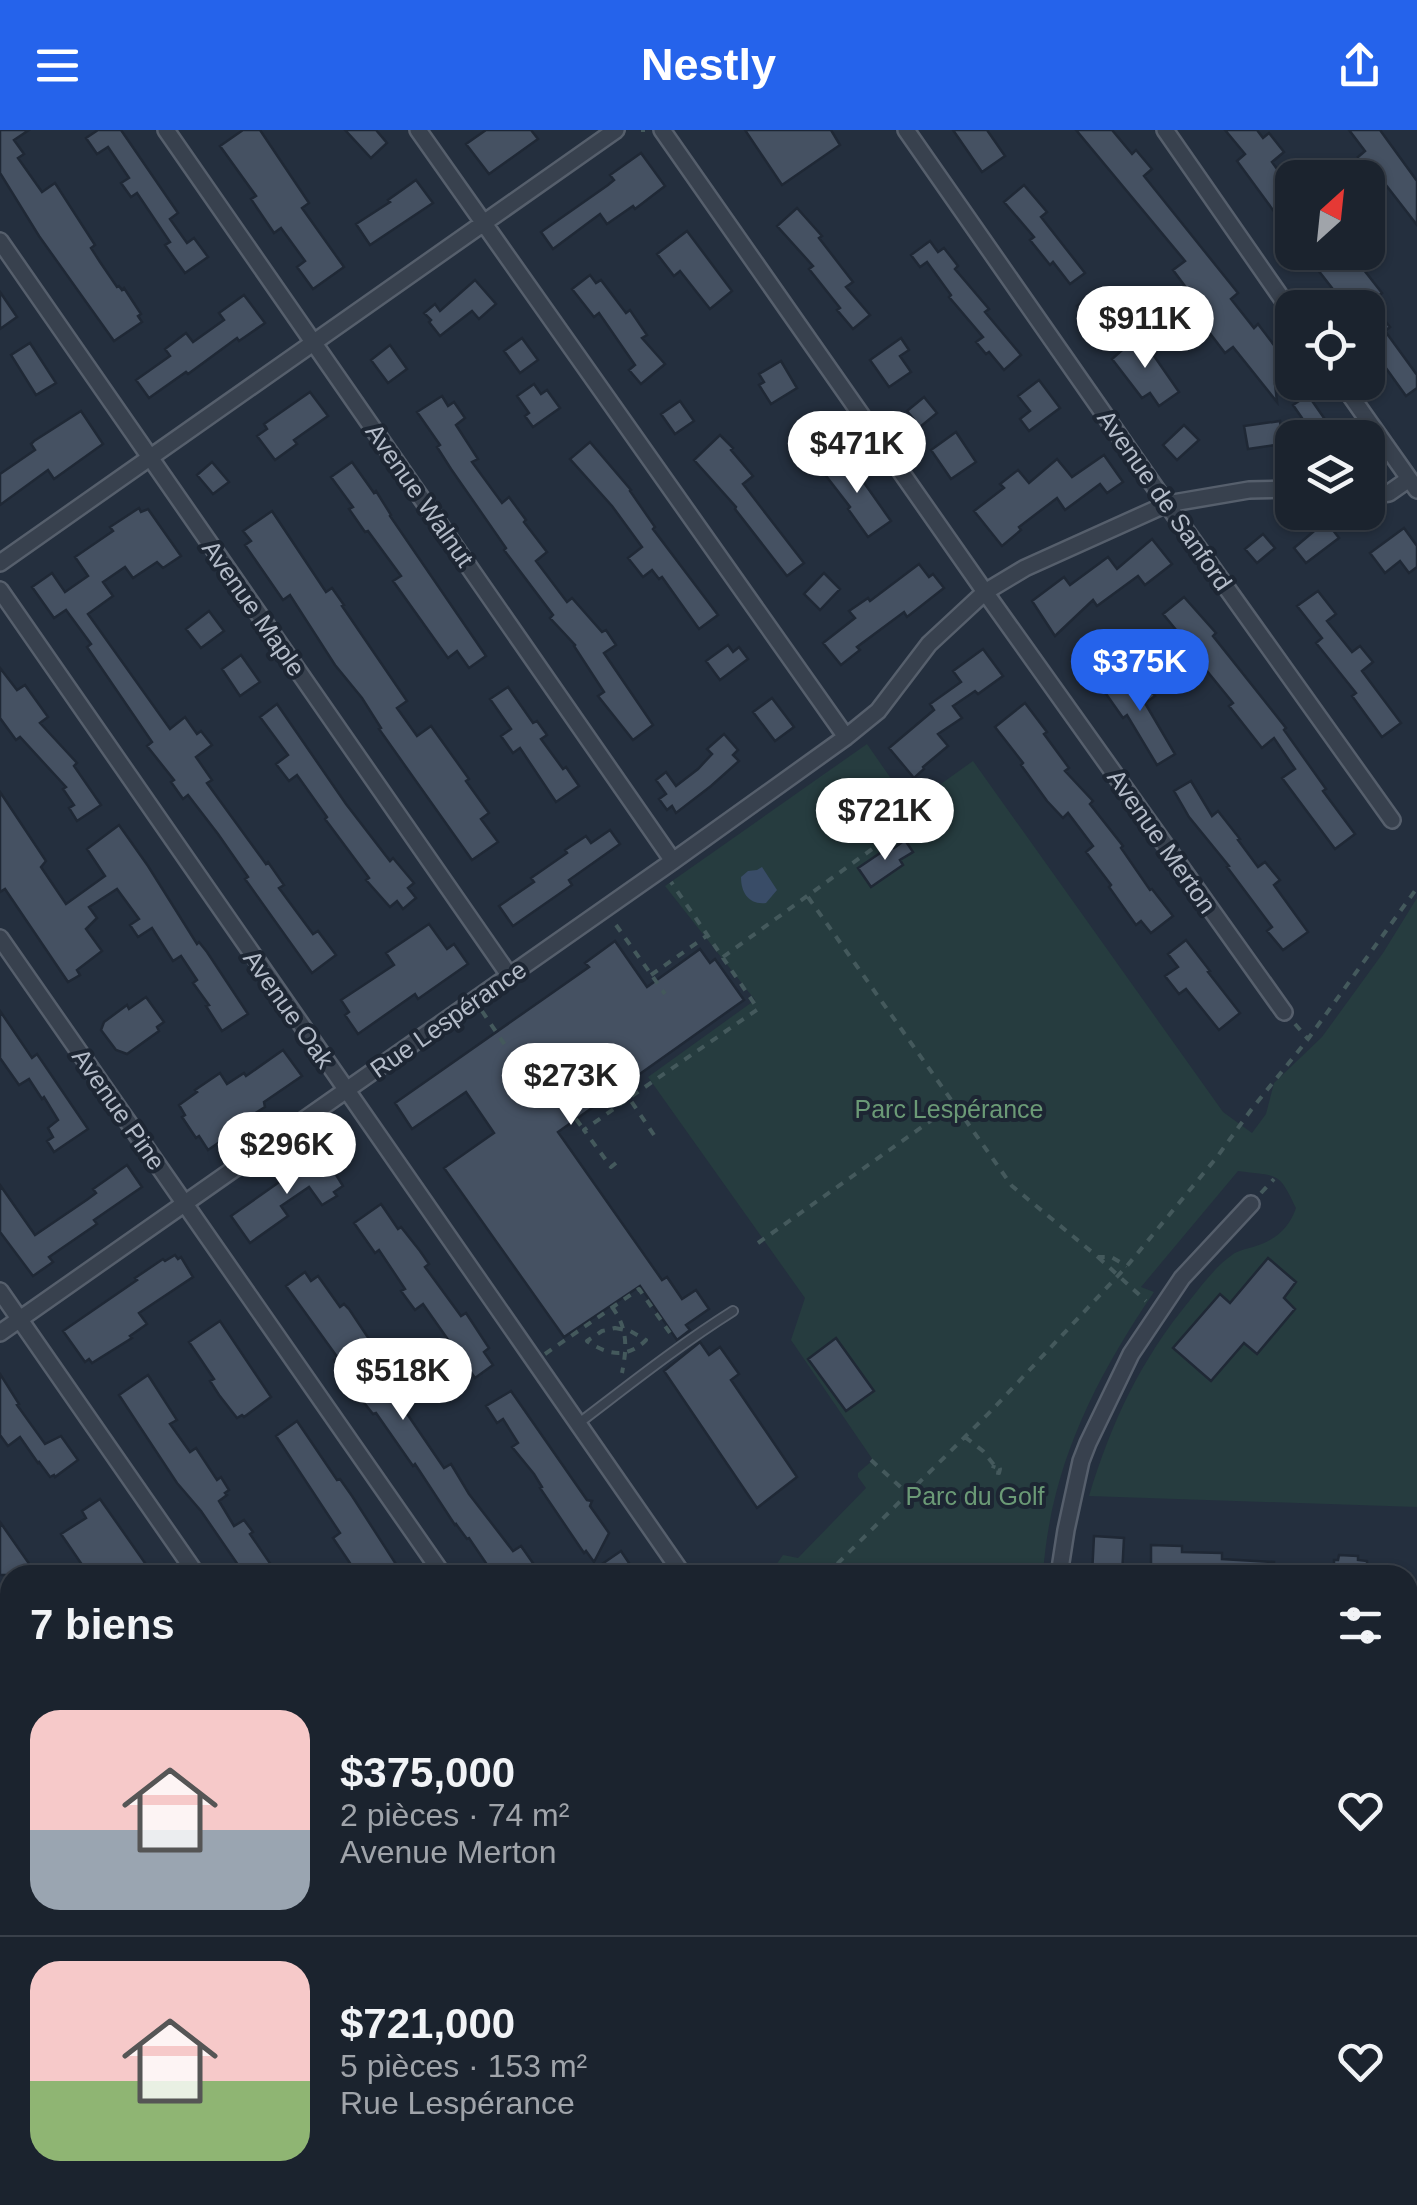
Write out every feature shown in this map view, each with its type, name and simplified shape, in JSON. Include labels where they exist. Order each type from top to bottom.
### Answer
[{"type":"street","name":"Avenue Walnut","points":[[166,130],[673,861]]},
{"type":"street","points":[[418,130],[846,737]]},
{"type":"street","points":[[0,563],[616,130]]},
{"type":"street","name":"Avenue Merton","points":[[662,130],[1284,1012]]},
{"type":"street","name":"Avenue de Sanford","points":[[906,130],[1392,820]]},
{"type":"street","points":[[1165,130],[1276,290]]},
{"type":"street","name":"Avenue Maple","points":[[0,241],[509,976]]},
{"type":"street","points":[[1354,400],[1413,484],[1385,494]]},
{"type":"street","name":"Rue Lespérance","points":[[0,1333],[846,737],[878,712],[929,644],[985,592],[1025,568],[1167,504],[1275,489]]},
{"type":"street","name":"Avenue Oak","points":[[0,590],[676,1565]]},
{"type":"street","name":"Avenue Pine","points":[[0,938],[436,1565]]},
{"type":"street","points":[[1061,1565],[1081,1462],[1131,1354],[1182,1278],[1251,1204]]},
{"type":"street","points":[[0,1291],[190,1565]]},
{"type":"lane","points":[[577,1425],[614,1394],[732,1311]]},
{"type":"path","points":[[724,957],[908,823]]},
{"type":"path","points":[[584,1130],[758,1009],[669,880]]},
{"type":"path","points":[[836,1565],[966,1437],[1120,1274],[1308,1040],[1417,888]]},
{"type":"path","points":[[808,897],[1012,1186],[1120,1274],[1146,1302]]},
{"type":"path","points":[[616,925],[665,994]]},
{"type":"path","points":[[651,975],[708,935]]},
{"type":"path","points":[[482,1011],[507,1048]]},
{"type":"path","points":[[1284,1012],[1308,1040]]},
{"type":"path","points":[[621,1086],[654,1136]]},
{"type":"path","points":[[758,1243],[953,1105]]},
{"type":"path","points":[[576,1119],[611,1167],[616,1163]]},
{"type":"path","points":[[1098,1257],[1111,1257],[1126,1266]]},
{"type":"path","points":[[544,1355],[639,1289],[672,1336],[686,1328]]},
{"type":"path","points":[[612,1307],[622,1320],[625,1354]]},
{"type":"path","points":[[624,1329],[646,1340],[625,1354],[601,1350],[587,1341],[602,1331],[624,1329]]},
{"type":"path","points":[[966,1437],[994,1464]]},
{"type":"path","points":[[871,1460],[908,1494]]},
{"type":"green space","name":"Parc Lespérance","points":[[867,744],[910,806],[973,761],[1223,1112],[1252,1133],[1266,1114],[1274,1083],[1322,1037],[1417,898],[1417,1507],[1089,1496],[1129,1393],[1172,1323],[1220,1265],[1236,1252],[1274,1238],[1293,1215],[1296,1208],[1281,1181],[1270,1175],[1238,1171],[1141,1287],[1154,1292],[1113,1358],[1079,1426],[1055,1497],[1044,1565],[776,1565],[783,1555],[798,1558],[866,1488],[858,1473],[873,1460],[791,1340],[805,1298],[648,1077],[755,1000],[665,886]]},
{"type":"water","points":[[762,867],[777,890],[766,903],[751,900],[741,883],[741,877],[748,871]]},
{"type":"building","points":[[0,130],[29,130],[14,140],[24,154],[18,158],[42,192],[55,183],[95,245],[91,248],[100,262],[141,314],[138,316],[142,322],[114,341],[39,236],[0,173]]},
{"type":"building","points":[[98,130],[121,130],[178,213],[170,219],[187,243],[194,238],[208,257],[185,273],[165,245],[170,242],[137,193],[131,197],[121,183],[129,178],[108,147],[97,154],[86,138]]},
{"type":"building","points":[[243,130],[260,130],[309,203],[302,208],[344,267],[313,289],[297,267],[305,261],[281,228],[274,233],[251,199],[256,196],[220,146]]},
{"type":"building","points":[[345,130],[376,130],[387,143],[371,158]]},
{"type":"building","points":[[486,130],[531,130],[538,139],[489,174],[466,144]]},
{"type":"building","points":[[745,130],[831,130],[840,145],[782,185]]},
{"type":"building","points":[[953,130],[987,130],[1005,156],[982,172]]},
{"type":"building","points":[[1076,130],[1112,130],[1132,154],[1136,150],[1152,169],[1144,176],[1238,293],[1231,299],[1275,346],[1275,400],[1233,347],[1225,353],[1186,302],[1193,297],[1173,270],[1185,261]]},
{"type":"building","points":[[1225,130],[1257,130],[1263,138],[1269,133],[1284,152],[1272,162],[1275,213],[1237,161],[1245,154]]},
{"type":"building","points":[[1349,130],[1380,130],[1417,181],[1417,225],[1385,184],[1385,160],[1360,160],[1358,157],[1365,151]]},
{"type":"building","points":[[641,153],[665,186],[607,224],[600,214],[553,249],[541,232],[608,185],[614,180],[610,175]]},
{"type":"building","points":[[416,180],[433,203],[370,245],[356,224]]},
{"type":"building","points":[[1024,185],[1047,212],[1041,217],[1085,273],[1070,284],[1053,262],[1050,265],[1030,240],[1034,237],[1004,202]]},
{"type":"building","points":[[797,208],[822,236],[819,238],[853,282],[846,287],[870,315],[853,329],[809,269],[813,266],[777,226]]},
{"type":"building","points":[[687,231],[732,291],[710,309],[680,271],[674,276],[657,254]]},
{"type":"building","points":[[930,241],[938,252],[944,248],[958,266],[955,269],[989,309],[985,312],[1021,355],[1004,370],[976,342],[983,337],[949,297],[927,262],[920,267],[911,255]]},
{"type":"building","points":[[1318,270],[1364,270],[1380,290],[1329,290],[1332,288]]},
{"type":"building","points":[[590,275],[596,283],[601,280],[626,313],[630,310],[647,335],[642,338],[665,364],[641,384],[629,370],[635,365],[599,313],[594,317],[572,289]]},
{"type":"building","points":[[475,280],[496,304],[479,319],[472,311],[440,336],[424,313],[435,304],[440,311]]},
{"type":"building","points":[[0,292],[17,317],[0,329]]},
{"type":"building","points":[[1093,294],[1111,317],[1094,330],[1077,306]]},
{"type":"building","points":[[244,295],[265,323],[149,398],[136,380],[170,356],[165,349],[186,333],[193,342],[224,320],[219,313]]},
{"type":"building","points":[[1385,331],[1417,375],[1417,388],[1406,396],[1385,367]]},
{"type":"building","points":[[1139,335],[1156,354],[1179,392],[1159,406],[1150,393],[1142,398],[1112,359]]},
{"type":"building","points":[[522,338],[538,360],[520,373],[504,351]]},
{"type":"building","points":[[901,338],[909,350],[900,356],[911,372],[889,387],[870,360]]},
{"type":"building","points":[[30,343],[56,383],[36,395],[11,355]]},
{"type":"building","points":[[390,345],[407,369],[388,383],[371,360]]},
{"type":"building","points":[[781,361],[797,388],[771,404],[759,385],[764,382],[759,374]]},
{"type":"building","points":[[1039,380],[1060,408],[1029,431],[1020,419],[1030,411],[1018,396]]},
{"type":"building","points":[[534,384],[541,394],[547,390],[560,408],[533,427],[517,396]]},
{"type":"building","points":[[310,392],[328,416],[294,440],[297,444],[275,460],[257,436],[267,429],[264,424]]},
{"type":"building","points":[[442,396],[448,406],[454,402],[465,418],[456,425],[478,459],[472,462],[502,503],[509,497],[547,552],[536,561],[567,602],[572,598],[616,645],[604,653],[653,725],[633,740],[598,696],[604,692],[575,645],[550,618],[553,615],[504,550],[417,412]]},
{"type":"building","points":[[924,397],[937,413],[920,427],[907,411]]},
{"type":"building","points":[[1311,400],[1325,420],[1296,420],[1302,418],[1293,405]]},
{"type":"building","points":[[680,401],[694,421],[675,434],[661,414]]},
{"type":"building","points":[[81,411],[103,444],[54,479],[48,470],[0,505],[0,474],[35,450],[31,444],[34,441]]},
{"type":"building","points":[[1275,422],[1275,445],[1248,449],[1244,426]]},
{"type":"building","points":[[1184,425],[1199,440],[1177,460],[1163,445]]},
{"type":"building","points":[[956,432],[976,462],[951,479],[931,450]]},
{"type":"building","points":[[720,435],[753,476],[743,484],[804,563],[787,576],[736,507],[694,460]]},
{"type":"building","points":[[590,442],[631,490],[653,529],[718,615],[699,629],[662,577],[659,579],[652,570],[643,577],[628,558],[642,547],[570,459]]},
{"type":"building","points":[[845,455],[891,521],[868,537],[823,472]]},
{"type":"building","points":[[1104,455],[1123,482],[1107,493],[1100,484],[1065,510],[1057,498],[1019,527],[1021,530],[1002,546],[974,511],[1004,488],[1000,484],[1018,470],[1029,483],[1057,459],[1072,477]]},
{"type":"building","points":[[212,462],[229,482],[213,494],[197,475]]},
{"type":"building","points":[[352,462],[376,491],[486,656],[469,668],[457,651],[448,658],[393,581],[401,576],[349,509],[353,507],[331,477]]},
{"type":"building","points":[[139,508],[141,512],[148,509],[181,556],[163,568],[157,562],[133,578],[125,567],[103,582],[113,596],[88,614],[170,729],[185,717],[197,734],[201,731],[212,745],[196,757],[212,780],[207,783],[268,862],[284,885],[279,888],[313,934],[318,931],[336,955],[312,973],[218,834],[188,795],[183,799],[171,782],[174,780],[147,746],[152,742],[87,647],[91,644],[66,610],[54,618],[32,587],[52,573],[65,592],[88,576],[75,557]]},
{"type":"building","points":[[272,511],[326,592],[332,588],[407,701],[397,708],[417,736],[431,726],[489,813],[481,819],[498,842],[472,860],[290,595],[283,600],[245,545],[251,541],[243,531]]},
{"type":"building","points":[[1404,528],[1417,546],[1417,567],[1409,573],[1400,561],[1385,573],[1370,553]]},
{"type":"building","points":[[1315,530],[1333,530],[1339,538],[1306,563],[1294,548]]},
{"type":"building","points":[[1263,534],[1275,548],[1257,563],[1245,549]]},
{"type":"building","points":[[1152,539],[1172,564],[1145,585],[1138,576],[1097,606],[1093,600],[1055,636],[1032,601],[1064,577],[1070,585],[1108,557],[1117,569]]},
{"type":"building","points":[[919,564],[944,588],[907,617],[904,612],[857,647],[860,650],[841,665],[823,643],[855,618],[849,611],[868,598],[870,601]]},
{"type":"building","points":[[824,573],[840,589],[820,610],[804,594]]},
{"type":"building","points":[[1318,591],[1336,614],[1327,621],[1352,652],[1360,646],[1373,662],[1362,671],[1401,723],[1382,737],[1352,696],[1356,693],[1316,643],[1322,638],[1297,606]]},
{"type":"building","points":[[1184,597],[1216,633],[1213,636],[1286,728],[1326,789],[1323,791],[1355,834],[1335,849],[1282,778],[1295,769],[1274,738],[1262,748],[1229,706],[1233,703],[1163,614]]},
{"type":"building","points":[[209,611],[224,631],[201,648],[186,629]]},
{"type":"building","points":[[728,645],[733,652],[739,647],[748,659],[720,680],[706,661]]},
{"type":"building","points":[[983,649],[1003,676],[953,706],[962,718],[938,734],[948,746],[914,778],[889,748],[934,710],[930,704],[961,682],[953,671]]},
{"type":"building","points":[[241,655],[260,682],[240,696],[222,669]]},
{"type":"building","points":[[0,668],[17,690],[25,685],[48,717],[40,723],[77,763],[74,766],[101,805],[77,821],[69,808],[74,805],[63,789],[66,787],[20,737],[16,740],[0,718]]},
{"type":"building","points":[[1136,670],[1155,696],[1145,703],[1175,754],[1157,765],[1127,715],[1123,718],[1104,691]]},
{"type":"building","points":[[508,687],[533,723],[537,721],[547,735],[541,739],[579,786],[556,802],[520,748],[513,753],[501,736],[511,729],[490,699]]},
{"type":"building","points":[[772,698],[794,727],[775,741],[753,712]]},
{"type":"building","points":[[1025,703],[1069,768],[1065,771],[1093,801],[1090,804],[1173,916],[1151,933],[1141,921],[1136,925],[1086,852],[1093,846],[1068,813],[1063,818],[1047,801],[995,727]]},
{"type":"building","points":[[277,704],[346,804],[390,861],[393,858],[414,883],[408,888],[416,898],[403,909],[397,901],[390,907],[366,880],[369,878],[297,775],[289,781],[276,764],[288,755],[260,717]]},
{"type":"building","points":[[724,734],[738,750],[733,755],[739,761],[676,813],[672,806],[667,810],[659,799],[666,794],[656,780],[666,772],[676,786],[712,754],[707,749]]},
{"type":"building","points":[[1191,781],[1212,816],[1218,811],[1258,867],[1265,862],[1280,880],[1274,885],[1308,932],[1283,950],[1267,931],[1272,927],[1189,817],[1174,791]]},
{"type":"building","points":[[0,792],[46,861],[41,867],[66,904],[105,876],[87,849],[119,825],[248,1014],[222,1031],[181,956],[173,961],[152,928],[138,937],[130,925],[139,919],[117,889],[89,907],[97,918],[86,929],[102,951],[68,982],[5,889],[0,892]]},
{"type":"building","points":[[610,830],[620,844],[569,880],[572,885],[513,926],[499,906],[534,882],[531,878],[567,853],[565,850],[586,836],[591,843]]},
{"type":"building","points":[[905,840],[913,852],[900,860],[903,865],[871,887],[858,868]]},
{"type":"building","points":[[429,924],[447,949],[454,944],[468,964],[418,999],[415,994],[358,1034],[345,1015],[349,1012],[341,1000],[394,965],[386,953]]},
{"type":"building","points":[[1186,940],[1240,1013],[1219,1030],[1186,989],[1179,994],[1165,976],[1178,967],[1168,954]]},
{"type":"building","points":[[615,941],[647,987],[700,949],[710,963],[715,959],[744,1000],[558,1132],[662,1280],[667,1277],[682,1299],[696,1290],[709,1309],[686,1325],[690,1330],[677,1340],[640,1286],[564,1337],[444,1168],[494,1133],[466,1092],[412,1129],[395,1103],[589,967],[585,963]]},
{"type":"building","points":[[146,997],[164,1022],[157,1027],[159,1031],[127,1054],[116,1050],[101,1030],[104,1022]]},
{"type":"building","points":[[0,1011],[32,1058],[37,1054],[88,1129],[54,1152],[47,1141],[53,1137],[48,1128],[58,1120],[29,1079],[19,1085],[0,1058]]},
{"type":"building","points":[[283,1050],[302,1076],[264,1102],[265,1107],[254,1114],[256,1117],[208,1150],[182,1117],[185,1115],[179,1105],[220,1073],[227,1084],[244,1073],[246,1076]]},
{"type":"building","points":[[322,1152],[343,1186],[334,1192],[337,1196],[322,1205],[309,1187],[281,1206],[288,1216],[250,1243],[231,1216]]},
{"type":"building","points":[[127,1165],[142,1187],[94,1220],[97,1224],[49,1257],[53,1262],[33,1276],[0,1232],[0,1185],[35,1235],[96,1193],[93,1189]]},
{"type":"building","points":[[381,1204],[420,1251],[429,1264],[425,1267],[461,1316],[466,1313],[489,1348],[484,1352],[493,1365],[475,1378],[423,1304],[415,1310],[379,1250],[375,1253],[354,1223]]},
{"type":"building","points":[[181,1257],[193,1277],[139,1313],[147,1324],[132,1338],[92,1363],[89,1359],[85,1362],[63,1331],[163,1259]]},
{"type":"building","points":[[1268,1258],[1296,1282],[1284,1298],[1295,1309],[1257,1354],[1244,1343],[1211,1381],[1173,1348],[1220,1294],[1230,1303]]},
{"type":"building","points":[[305,1272],[311,1281],[318,1276],[340,1307],[344,1304],[349,1309],[377,1351],[370,1356],[407,1400],[401,1405],[444,1468],[451,1464],[513,1551],[521,1546],[534,1565],[487,1565],[415,1464],[357,1394],[334,1360],[338,1358],[286,1286]]},
{"type":"building","points":[[220,1321],[271,1397],[244,1417],[237,1418],[219,1395],[210,1381],[214,1379],[189,1342]]},
{"type":"building","points":[[836,1338],[874,1391],[846,1411],[808,1359]]},
{"type":"building","points":[[700,1342],[709,1355],[720,1347],[739,1374],[731,1380],[797,1477],[757,1508],[664,1371]]},
{"type":"building","points":[[0,1374],[45,1444],[61,1436],[78,1460],[55,1477],[50,1477],[20,1437],[8,1446],[0,1435]]},
{"type":"building","points":[[148,1375],[177,1420],[170,1424],[190,1452],[196,1448],[217,1480],[221,1477],[229,1490],[219,1501],[234,1526],[244,1520],[271,1565],[238,1565],[177,1483],[119,1395]]},
{"type":"building","points":[[511,1391],[587,1500],[592,1501],[590,1506],[609,1533],[594,1562],[512,1447],[518,1443],[503,1419],[497,1423],[486,1406]]},
{"type":"building","points":[[297,1421],[397,1565],[351,1565],[333,1538],[340,1533],[276,1436]]},
{"type":"building","points":[[100,1499],[145,1563],[82,1565],[61,1534],[86,1518],[82,1511]]},
{"type":"building","points":[[0,1522],[30,1565],[0,1565]]},
{"type":"building","points":[[1094,1536],[1124,1538],[1123,1565],[1093,1565]]},
{"type":"building","points":[[1151,1545],[1182,1546],[1182,1552],[1222,1553],[1222,1559],[1274,1562],[1274,1565],[1151,1565]]},
{"type":"building","points":[[621,1551],[630,1565],[601,1565]]},
{"type":"building","points":[[1339,1555],[1358,1556],[1367,1565],[1334,1565],[1334,1560]]},
{"type":"park label","name":"Parc du Golf","points":[[975,1496]]}]
